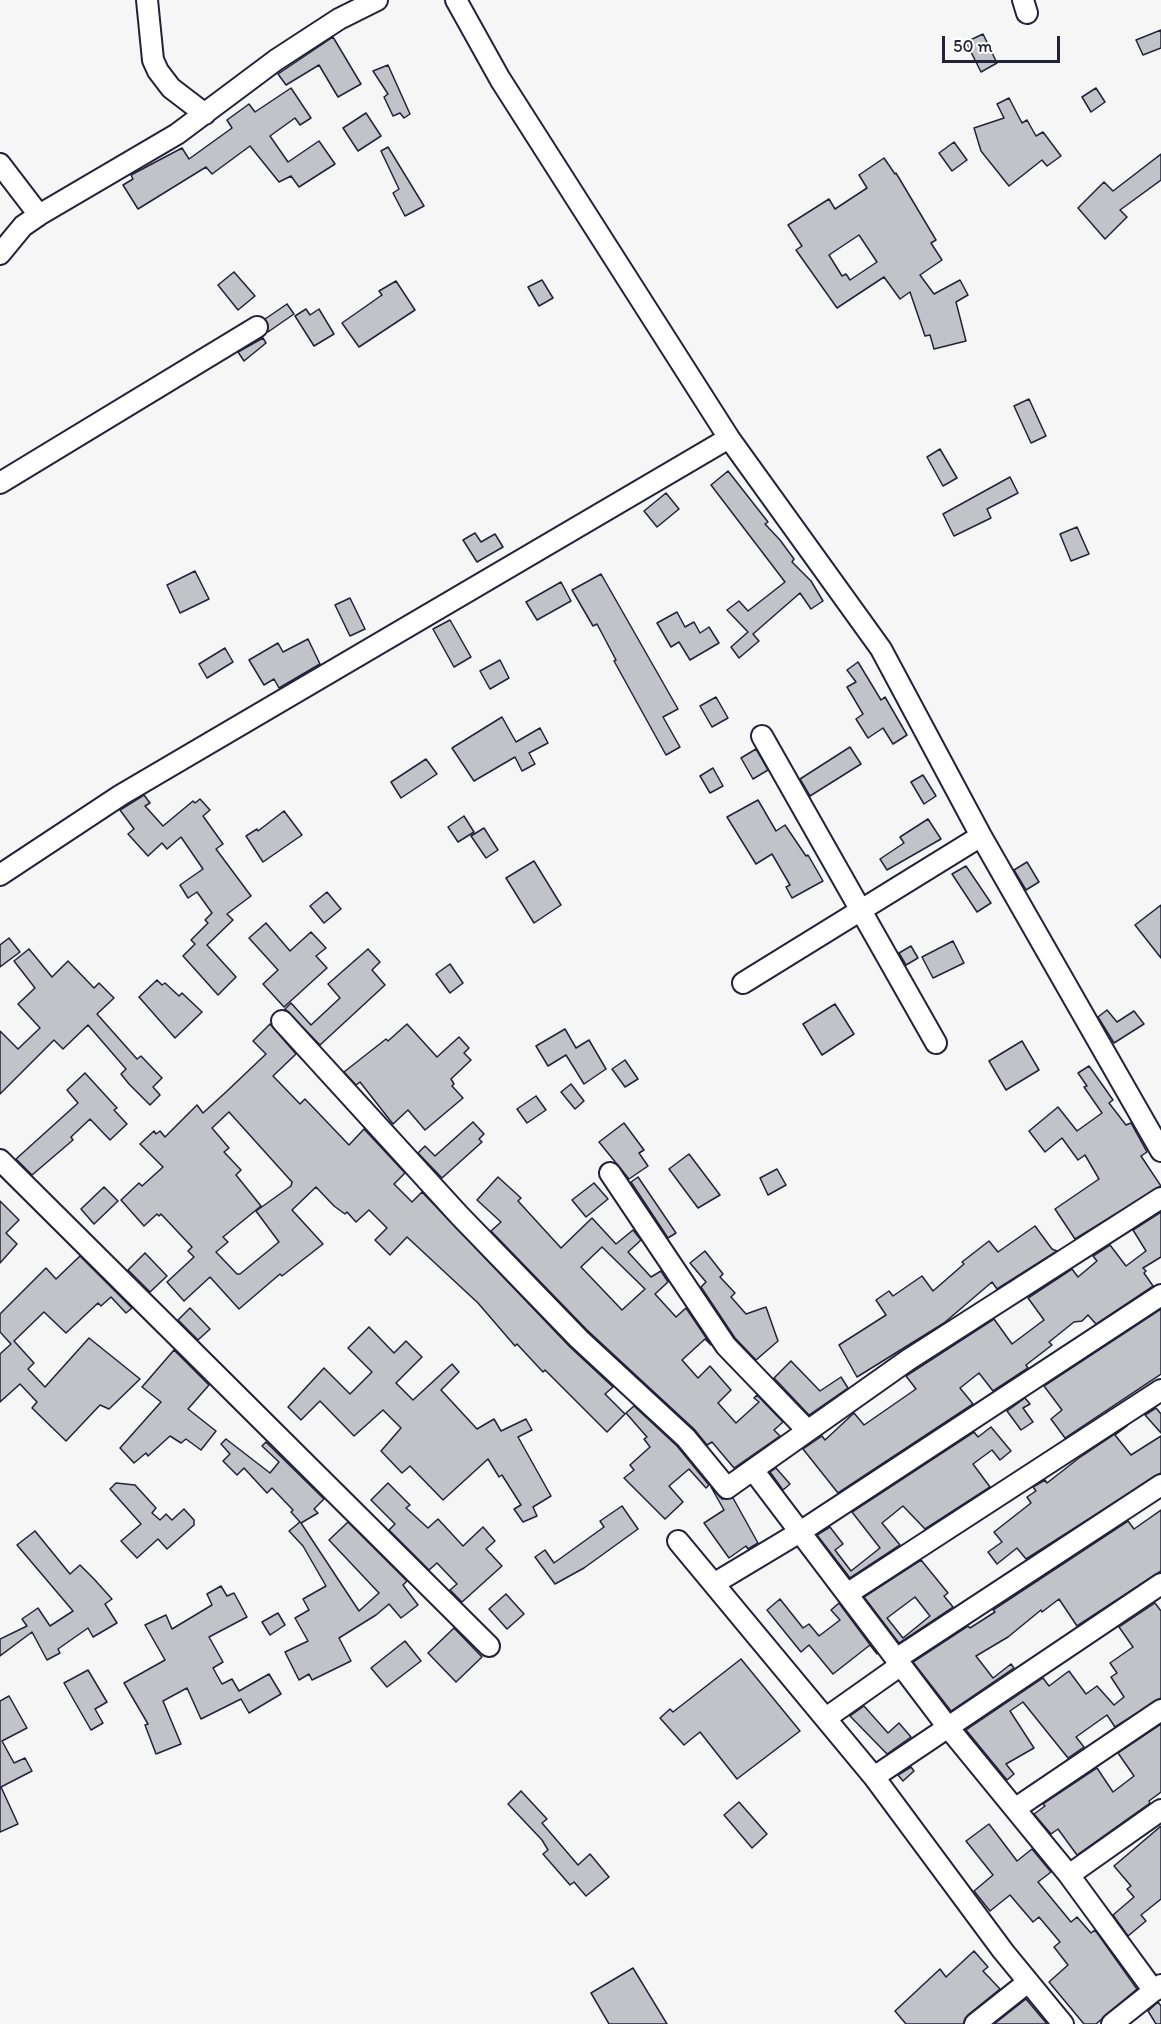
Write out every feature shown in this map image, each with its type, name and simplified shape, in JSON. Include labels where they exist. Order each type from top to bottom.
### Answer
[{"type":"street","points":[[147,0],[153,60],[158,71],[171,88],[205,114]]},
{"type":"street","points":[[0,254],[23,226],[39,215],[177,134],[276,60],[339,19],[377,0]]},
{"type":"street","points":[[456,0],[500,79],[729,438],[881,649],[981,836],[1161,1151]]},
{"type":"street","points":[[0,164],[39,215]]},
{"type":"street","points":[[0,483],[257,327]]},
{"type":"street","points":[[0,875],[121,795],[729,438]]},
{"type":"street","points":[[762,736],[936,1043]]},
{"type":"street","points":[[744,983],[981,836]]},
{"type":"street","points":[[282,1021],[459,1215],[579,1339],[686,1438],[727,1488],[908,1359],[1161,1198]]},
{"type":"street","points":[[0,1160],[489,1646]]},
{"type":"street","points":[[610,1173],[726,1346],[806,1430]]},
{"type":"street","points":[[715,1583],[800,1532],[1161,1295]]},
{"type":"street","points":[[847,1594],[1161,1390]]},
{"type":"street","points":[[753,1470],[947,1726],[1016,1808],[1158,1988],[1112,2024]]},
{"type":"street","points":[[826,1718],[899,1662],[1161,1485]]},
{"type":"street","points":[[678,1541],[874,1777],[1002,1952],[1063,2024]]},
{"type":"street","points":[[874,1777],[1161,1584]]},
{"type":"street","points":[[1016,1808],[1161,1710]]},
{"type":"street","points":[[1069,1875],[1161,1810]]},
{"type":"street","points":[[975,2024],[1028,1982]]},
{"type":"building","points":[[1161,30],[1161,48],[1143,55],[1136,40]]},
{"type":"building","points":[[983,34],[997,63],[981,72],[966,42]]},
{"type":"building","points":[[333,37],[361,84],[338,97],[319,65],[286,85],[278,74]]},
{"type":"building","points":[[388,65],[410,114],[404,118],[400,113],[393,116],[384,97],[388,94],[373,71]]},
{"type":"building","points":[[291,88],[311,118],[300,125],[295,118],[270,136],[288,162],[319,141],[335,164],[299,187],[291,176],[279,182],[250,146],[212,174],[206,167],[138,209],[123,185],[133,179],[131,175],[182,148],[189,159],[232,128],[227,120],[249,104],[255,112]]},
{"type":"building","points":[[1096,88],[1105,102],[1091,112],[1082,97]]},
{"type":"building","points":[[1009,98],[1022,123],[1027,120],[1036,136],[1043,132],[1061,156],[1047,166],[1042,160],[1009,186],[981,151],[974,128],[1004,118],[997,104]]},
{"type":"building","points":[[366,113],[381,136],[358,151],[343,128]]},
{"type":"building","points":[[954,142],[967,160],[952,171],[939,153]]},
{"type":"building","points":[[388,147],[424,206],[405,216],[393,193],[399,189],[381,151]]},
{"type":"building","points":[[1161,154],[1161,180],[1120,210],[1127,217],[1105,239],[1078,208],[1104,182],[1113,191]]},
{"type":"building","points":[[884,158],[896,173],[936,240],[931,243],[942,260],[920,275],[934,294],[960,280],[968,295],[956,302],[966,341],[934,349],[930,335],[925,336],[910,292],[900,299],[884,277],[837,308],[796,250],[802,246],[788,225],[829,199],[835,209],[867,188],[859,175]],"holes":[[[859,235],[877,262],[850,280],[846,274],[842,276],[829,255]]]},
{"type":"building","points":[[234,272],[255,296],[238,310],[218,285]]},
{"type":"building","points":[[542,280],[553,298],[539,306],[528,287]]},
{"type":"building","points":[[396,281],[415,310],[359,347],[342,323],[382,295],[379,291]]},
{"type":"building","points":[[287,304],[294,314],[268,332],[265,319]]},
{"type":"building","points":[[306,309],[310,315],[319,309],[334,334],[314,346],[295,316]]},
{"type":"building","points":[[263,338],[266,343],[244,361],[238,352]]},
{"type":"building","points":[[1029,399],[1046,436],[1031,443],[1014,406]]},
{"type":"building","points":[[940,449],[957,478],[943,486],[927,457]]},
{"type":"building","points":[[728,471],[768,522],[765,524],[794,559],[792,562],[811,581],[823,601],[811,609],[800,593],[753,634],[759,641],[739,658],[731,647],[748,632],[727,610],[739,601],[748,611],[785,582],[711,485]]},
{"type":"building","points":[[1010,477],[1018,493],[987,509],[991,518],[954,536],[943,514]]},
{"type":"building","points":[[666,493],[679,509],[657,527],[644,511]]},
{"type":"building","points":[[1077,527],[1089,554],[1071,561],[1060,534]]},
{"type":"building","points":[[475,533],[481,542],[495,534],[503,547],[477,562],[463,540]]},
{"type":"building","points":[[195,571],[209,599],[180,613],[167,585]]},
{"type":"building","points":[[601,574],[678,709],[663,717],[680,747],[666,755],[614,661],[616,660],[597,624],[593,626],[572,590]]},
{"type":"building","points":[[561,582],[571,601],[537,620],[526,602]]},
{"type":"building","points":[[350,598],[365,629],[350,636],[335,605]]},
{"type":"building","points":[[677,612],[685,627],[694,622],[700,633],[709,627],[719,643],[690,660],[679,642],[671,647],[657,623]]},
{"type":"building","points":[[450,620],[471,657],[454,667],[433,629]]},
{"type":"building","points":[[308,639],[320,664],[279,688],[274,679],[264,685],[249,660],[278,643],[283,652]]},
{"type":"building","points":[[225,648],[233,662],[207,678],[199,664]]},
{"type":"building","points":[[500,660],[509,678],[490,689],[480,671]]},
{"type":"building","points":[[858,662],[881,700],[885,697],[907,735],[893,744],[883,728],[868,738],[856,719],[863,714],[847,687],[856,682],[847,670]]},
{"type":"building","points":[[716,697],[728,718],[712,727],[700,706]]},
{"type":"building","points":[[502,717],[516,742],[540,728],[548,743],[529,753],[535,764],[522,771],[515,757],[474,781],[452,748]]},
{"type":"building","points":[[850,747],[861,764],[810,796],[800,779]]},
{"type":"building","points":[[756,749],[768,770],[753,779],[741,758]]},
{"type":"building","points":[[426,759],[437,774],[401,798],[391,782]]},
{"type":"building","points":[[713,768],[723,786],[710,793],[700,776]]},
{"type":"building","points":[[923,775],[936,796],[924,804],[911,782]]},
{"type":"building","points":[[144,795],[150,803],[145,806],[163,826],[193,801],[195,803],[200,799],[210,810],[203,816],[223,844],[216,849],[251,896],[227,914],[233,920],[207,945],[236,977],[218,995],[183,956],[195,944],[191,940],[208,923],[205,920],[212,913],[197,892],[188,898],[180,885],[203,869],[181,837],[167,849],[162,843],[148,856],[128,834],[134,829],[120,810]]},
{"type":"building","points":[[758,800],[776,831],[785,825],[806,856],[808,855],[823,881],[792,898],[786,887],[790,885],[772,854],[756,864],[727,817]]},
{"type":"building","points":[[284,811],[302,835],[263,862],[246,836],[257,829],[258,831]]},
{"type":"building","points":[[464,816],[474,832],[458,842],[448,827]]},
{"type":"building","points":[[928,819],[941,839],[887,870],[880,859],[904,843],[900,837]]},
{"type":"building","points":[[484,828],[498,850],[486,858],[471,836]]},
{"type":"building","points":[[534,861],[561,905],[534,923],[506,878]]},
{"type":"building","points":[[1027,862],[1039,882],[1026,890],[1014,870]]},
{"type":"building","points":[[966,866],[991,903],[977,912],[952,874]]},
{"type":"building","points":[[327,892],[341,909],[324,923],[310,906]]},
{"type":"building","points":[[1161,905],[1161,958],[1135,925]]},
{"type":"building","points":[[266,923],[290,951],[311,932],[326,948],[316,956],[327,968],[284,1007],[263,984],[278,970],[249,938]]},
{"type":"building","points":[[9,938],[20,952],[0,967],[0,945]]},
{"type":"building","points":[[953,941],[964,963],[933,978],[922,957]]},
{"type":"building","points":[[911,946],[918,958],[906,965],[899,953]]},
{"type":"building","points":[[29,949],[52,977],[68,961],[94,988],[99,983],[114,998],[97,1014],[137,1059],[141,1056],[162,1078],[153,1087],[160,1095],[150,1105],[121,1074],[126,1069],[88,1025],[63,1049],[54,1040],[0,1094],[0,1031],[18,1049],[40,1028],[18,1004],[35,988],[14,961]]},
{"type":"building","points":[[368,949],[380,962],[372,970],[385,985],[320,1045],[285,1009],[291,1003],[311,1025],[340,998],[328,984]]},
{"type":"building","points":[[450,964],[463,983],[450,993],[436,974]]},
{"type":"building","points":[[157,980],[162,985],[165,983],[179,996],[182,993],[202,1012],[175,1038],[139,997]]},
{"type":"building","points":[[835,1004],[854,1034],[822,1055],[803,1024]]},
{"type":"building","points":[[1107,1010],[1117,1022],[1134,1011],[1144,1024],[1114,1043],[1098,1017]]},
{"type":"building","points":[[270,1024],[296,1054],[273,1076],[300,1104],[305,1099],[349,1145],[364,1129],[405,1173],[394,1184],[412,1202],[422,1192],[570,1347],[613,1387],[605,1394],[625,1414],[607,1432],[545,1370],[543,1372],[517,1344],[515,1346],[478,1303],[407,1237],[390,1255],[375,1240],[387,1228],[369,1210],[356,1222],[347,1212],[345,1214],[334,1206],[316,1187],[292,1210],[323,1244],[282,1276],[280,1274],[239,1309],[210,1277],[184,1301],[167,1282],[194,1257],[188,1251],[192,1247],[161,1214],[159,1216],[157,1214],[144,1226],[121,1200],[139,1183],[142,1186],[163,1167],[140,1144],[154,1131],[156,1134],[160,1131],[165,1137],[197,1105],[203,1113],[266,1054],[253,1041]],"holes":[[[229,1112],[292,1182],[291,1186],[256,1211],[279,1242],[240,1274],[237,1274],[216,1252],[228,1242],[223,1237],[261,1206],[236,1175],[241,1170],[224,1152],[229,1148],[212,1128]]]},
{"type":"building","points":[[407,1024],[437,1057],[459,1037],[469,1048],[464,1053],[471,1060],[451,1079],[454,1084],[452,1086],[463,1098],[425,1130],[408,1110],[393,1124],[360,1082],[356,1085],[344,1072],[386,1039],[388,1041]]},
{"type":"building","points":[[565,1029],[576,1048],[589,1040],[606,1069],[584,1084],[566,1055],[548,1066],[536,1046]]},
{"type":"building","points":[[1022,1041],[1039,1070],[1006,1090],[989,1061]]},
{"type":"building","points":[[625,1060],[638,1079],[625,1087],[612,1069]]},
{"type":"building","points":[[1089,1066],[1113,1100],[1109,1103],[1126,1125],[1131,1123],[1147,1152],[1141,1156],[1161,1186],[1075,1239],[1055,1209],[1099,1179],[1085,1155],[1078,1160],[1062,1138],[1045,1152],[1029,1131],[1058,1107],[1077,1131],[1102,1113],[1084,1087],[1087,1086],[1078,1073]]},
{"type":"building","points":[[85,1073],[117,1108],[114,1110],[127,1124],[110,1140],[90,1119],[71,1137],[73,1140],[32,1175],[16,1159],[78,1103],[67,1090]]},
{"type":"building","points":[[571,1084],[584,1101],[575,1109],[561,1092]]},
{"type":"building","points":[[536,1096],[546,1110],[527,1123],[517,1109]]},
{"type":"building","points":[[473,1122],[484,1134],[479,1139],[482,1142],[442,1178],[418,1153],[425,1146],[435,1156]]},
{"type":"building","points":[[624,1123],[644,1150],[639,1153],[648,1166],[629,1179],[599,1142]]},
{"type":"building","points":[[689,1154],[720,1195],[698,1208],[669,1169]]},
{"type":"building","points":[[777,1169],[786,1185],[768,1195],[760,1178]]},
{"type":"building","points":[[498,1177],[521,1198],[518,1201],[561,1248],[592,1218],[616,1244],[633,1230],[641,1240],[628,1252],[651,1277],[661,1271],[668,1282],[655,1294],[676,1317],[686,1308],[711,1345],[705,1339],[682,1360],[698,1378],[710,1366],[731,1390],[718,1403],[736,1423],[759,1402],[754,1398],[757,1395],[783,1422],[774,1430],[780,1436],[734,1468],[712,1442],[707,1445],[694,1429],[587,1330],[491,1231],[501,1222],[477,1200]],"holes":[[[602,1247],[645,1289],[622,1310],[581,1267]]]},
{"type":"building","points":[[638,1177],[676,1233],[668,1238],[631,1182]]},
{"type":"building","points":[[594,1183],[608,1199],[586,1217],[572,1200]]},
{"type":"building","points":[[104,1187],[118,1201],[94,1224],[81,1209]]},
{"type":"building","points":[[0,1201],[19,1220],[6,1233],[17,1244],[0,1263]]},
{"type":"building","points":[[1161,1212],[1161,1257],[1143,1268],[1153,1286],[1096,1324],[1088,1315],[1082,1321],[1074,1322],[1049,1342],[1052,1345],[1026,1365],[1028,1368],[993,1391],[979,1373],[960,1388],[973,1404],[838,1493],[803,1449],[822,1436],[825,1440],[854,1413],[864,1425],[916,1389],[906,1376],[994,1319],[1012,1344],[1044,1320],[1028,1298],[1072,1269],[1078,1277],[1097,1261],[1093,1256],[1110,1245],[1126,1266],[1146,1251],[1133,1230]]},
{"type":"building","points":[[1035,1226],[1052,1249],[1057,1251],[997,1289],[992,1282],[944,1323],[857,1377],[839,1345],[886,1315],[876,1300],[889,1291],[893,1296],[922,1276],[933,1291],[964,1264],[962,1262],[989,1241],[998,1252]]},
{"type":"building","points":[[705,1251],[723,1274],[720,1277],[735,1293],[731,1297],[746,1314],[766,1307],[778,1341],[756,1360],[735,1338],[701,1287],[706,1282],[690,1263]]},
{"type":"building","points":[[145,1253],[167,1276],[150,1292],[128,1270]]},
{"type":"building","points":[[80,1256],[132,1308],[126,1313],[111,1297],[101,1306],[98,1303],[66,1333],[44,1312],[14,1341],[34,1363],[28,1369],[45,1387],[89,1338],[140,1379],[109,1409],[100,1405],[66,1441],[32,1408],[37,1402],[20,1384],[0,1402],[0,1354],[11,1344],[0,1332],[0,1314],[46,1268],[56,1279]]},
{"type":"building","points":[[190,1308],[210,1329],[198,1340],[178,1320]]},
{"type":"building","points":[[1161,1309],[1161,1374],[1065,1438],[1051,1419],[1062,1410],[1044,1386]]},
{"type":"building","points":[[369,1327],[394,1353],[406,1341],[422,1357],[396,1383],[413,1400],[452,1364],[459,1372],[441,1390],[477,1429],[494,1419],[501,1431],[526,1419],[532,1430],[518,1437],[551,1496],[533,1507],[537,1516],[523,1522],[514,1509],[521,1505],[502,1475],[499,1477],[488,1459],[443,1500],[410,1466],[402,1473],[381,1451],[401,1428],[383,1410],[354,1436],[320,1401],[301,1420],[288,1407],[324,1368],[350,1394],[372,1372],[348,1348]]},
{"type":"building","points":[[174,1350],[209,1385],[188,1409],[216,1431],[201,1450],[186,1439],[181,1443],[170,1436],[148,1456],[146,1453],[134,1463],[120,1448],[161,1402],[142,1387]]},
{"type":"building","points":[[791,1361],[820,1391],[841,1377],[848,1388],[809,1415],[774,1378]]},
{"type":"building","points":[[1025,1398],[1030,1404],[1023,1408],[1033,1422],[1021,1430],[1007,1411]]},
{"type":"building","points":[[634,1406],[677,1446],[709,1485],[706,1488],[689,1469],[669,1486],[683,1502],[665,1519],[624,1478],[634,1470],[630,1465],[650,1447],[644,1439],[647,1437],[626,1413]]},
{"type":"building","points":[[1156,1408],[1161,1414],[1161,1433],[1145,1415]]},
{"type":"building","points":[[1127,1426],[1115,1435],[1131,1455],[1161,1436],[1161,1473],[1026,1559],[1017,1548],[997,1564],[988,1552],[1002,1542],[994,1532],[1031,1503],[1027,1497],[1036,1491],[1033,1487],[1045,1480],[1047,1483]]},
{"type":"building","points":[[991,1427],[1011,1451],[1000,1460],[992,1450],[973,1464],[990,1487],[925,1529],[903,1506],[882,1523],[900,1545],[850,1578],[817,1535],[830,1527],[843,1544],[835,1550],[851,1571],[880,1548],[852,1512],[974,1432],[978,1437]]},
{"type":"building","points":[[226,1439],[270,1473],[279,1462],[262,1446],[266,1442],[324,1499],[314,1509],[318,1513],[301,1523],[359,1611],[379,1593],[329,1540],[348,1522],[407,1581],[403,1585],[418,1605],[401,1618],[389,1604],[339,1638],[351,1661],[312,1680],[309,1674],[299,1680],[285,1652],[308,1641],[295,1618],[309,1610],[303,1599],[326,1586],[303,1546],[289,1531],[300,1522],[291,1512],[293,1510],[272,1488],[267,1493],[244,1468],[237,1475],[223,1461],[230,1454],[221,1444]]},
{"type":"building","points":[[776,1468],[790,1484],[783,1490],[770,1472]]},
{"type":"building","points":[[116,1483],[135,1485],[156,1508],[152,1513],[160,1520],[166,1514],[172,1520],[184,1509],[194,1520],[194,1525],[167,1549],[158,1539],[137,1558],[121,1541],[141,1524],[110,1489]]},
{"type":"building","points":[[388,1483],[410,1505],[406,1508],[428,1528],[438,1519],[463,1546],[483,1527],[495,1541],[486,1549],[502,1566],[462,1602],[450,1590],[457,1584],[437,1563],[429,1570],[389,1530],[395,1524],[371,1500]]},
{"type":"building","points":[[711,1487],[722,1499],[733,1498],[758,1543],[748,1549],[746,1546],[729,1558],[704,1523],[724,1510]]},
{"type":"building","points":[[622,1506],[638,1529],[584,1568],[555,1584],[535,1557],[545,1550],[554,1563],[604,1527],[600,1521]]},
{"type":"building","points":[[1161,1510],[1161,1571],[1077,1626],[1059,1599],[1042,1612],[1041,1610],[1008,1637],[976,1656],[993,1678],[1011,1664],[1014,1668],[951,1711],[913,1662],[968,1626],[970,1628],[995,1612],[993,1610],[1128,1521],[1134,1529]]},
{"type":"building","points":[[35,1531],[70,1574],[80,1565],[112,1599],[105,1604],[117,1623],[93,1637],[88,1628],[58,1649],[60,1653],[47,1660],[32,1632],[0,1656],[0,1639],[27,1626],[22,1619],[38,1608],[50,1626],[73,1611],[17,1545]]},
{"type":"building","points":[[921,1560],[948,1593],[944,1596],[953,1607],[899,1643],[864,1597]],"holes":[[[915,1597],[930,1616],[903,1638],[887,1618]]]},
{"type":"building","points":[[221,1586],[227,1596],[234,1593],[247,1617],[209,1637],[223,1662],[213,1668],[222,1684],[232,1679],[239,1691],[269,1674],[281,1694],[249,1713],[241,1699],[201,1719],[187,1688],[163,1701],[181,1744],[156,1754],[145,1725],[148,1724],[124,1683],[165,1660],[145,1625],[166,1615],[172,1629],[212,1605],[207,1594]]},
{"type":"building","points":[[506,1594],[524,1614],[507,1629],[489,1609]]},
{"type":"building","points":[[780,1599],[803,1628],[809,1624],[819,1636],[840,1620],[831,1610],[839,1603],[877,1654],[870,1645],[833,1674],[809,1645],[801,1652],[767,1610]]},
{"type":"building","points":[[1155,1603],[1161,1611],[1161,1698],[1115,1727],[1107,1715],[1076,1737],[1084,1747],[1068,1758],[1023,1702],[1010,1711],[1034,1748],[1006,1764],[1014,1774],[1007,1780],[966,1730],[1043,1678],[1049,1686],[1069,1671],[1086,1694],[1097,1686],[1114,1705],[1124,1697],[1111,1677],[1117,1673],[1110,1663],[1133,1647],[1119,1627]]},
{"type":"building","points":[[278,1613],[285,1625],[270,1635],[262,1622]]},
{"type":"building","points":[[454,1628],[482,1657],[456,1682],[428,1653]]},
{"type":"building","points":[[405,1641],[421,1661],[387,1687],[371,1668]]},
{"type":"building","points":[[741,1659],[800,1731],[737,1779],[700,1732],[684,1745],[660,1718],[670,1709],[673,1712]]},
{"type":"building","points":[[88,1670],[107,1702],[95,1709],[103,1723],[91,1730],[64,1683]]},
{"type":"building","points":[[9,1696],[27,1728],[2,1741],[14,1763],[25,1758],[32,1771],[1,1787],[18,1824],[0,1832],[0,1701]]},
{"type":"building","points":[[864,1706],[888,1733],[899,1723],[911,1737],[887,1754],[850,1716]]},
{"type":"building","points":[[1161,1724],[1161,1792],[1149,1801],[1150,1803],[1077,1855],[1058,1829],[1051,1834],[1034,1814],[1045,1806],[1043,1804],[1097,1768],[1113,1792],[1134,1776],[1118,1753]]},
{"type":"building","points":[[911,1767],[914,1771],[903,1781],[898,1775]]},
{"type":"building","points":[[521,1791],[547,1819],[542,1823],[578,1865],[590,1854],[609,1877],[586,1896],[574,1882],[570,1885],[543,1854],[548,1850],[542,1840],[508,1804]]},
{"type":"building","points":[[739,1802],[767,1834],[752,1848],[724,1815]]},
{"type":"building","points":[[989,1824],[1017,1861],[1032,1849],[1051,1872],[1038,1882],[1071,1922],[1077,1917],[1091,1933],[1095,1930],[1137,1989],[1096,2024],[1084,2024],[1049,1982],[1068,1965],[1054,1947],[1060,1942],[1039,1917],[1033,1922],[1010,1895],[990,1911],[974,1891],[993,1875],[966,1841]]},
{"type":"building","points":[[1161,1826],[1161,1899],[1141,1915],[1146,1921],[1128,1936],[1113,1915],[1134,1897],[1127,1889],[1131,1886],[1114,1866]]},
{"type":"building","points":[[974,1951],[988,1967],[983,1971],[1000,1989],[968,2015],[963,2024],[906,2024],[895,2011],[940,1969],[946,1977]]},
{"type":"building","points":[[633,1968],[667,2024],[609,2024],[591,1993]]},
{"type":"building","points":[[1026,1999],[1047,2024],[994,2024]]},
{"type":"building","points":[[1158,2002],[1161,2006],[1161,2024],[1156,2024],[1148,2011]]}]
